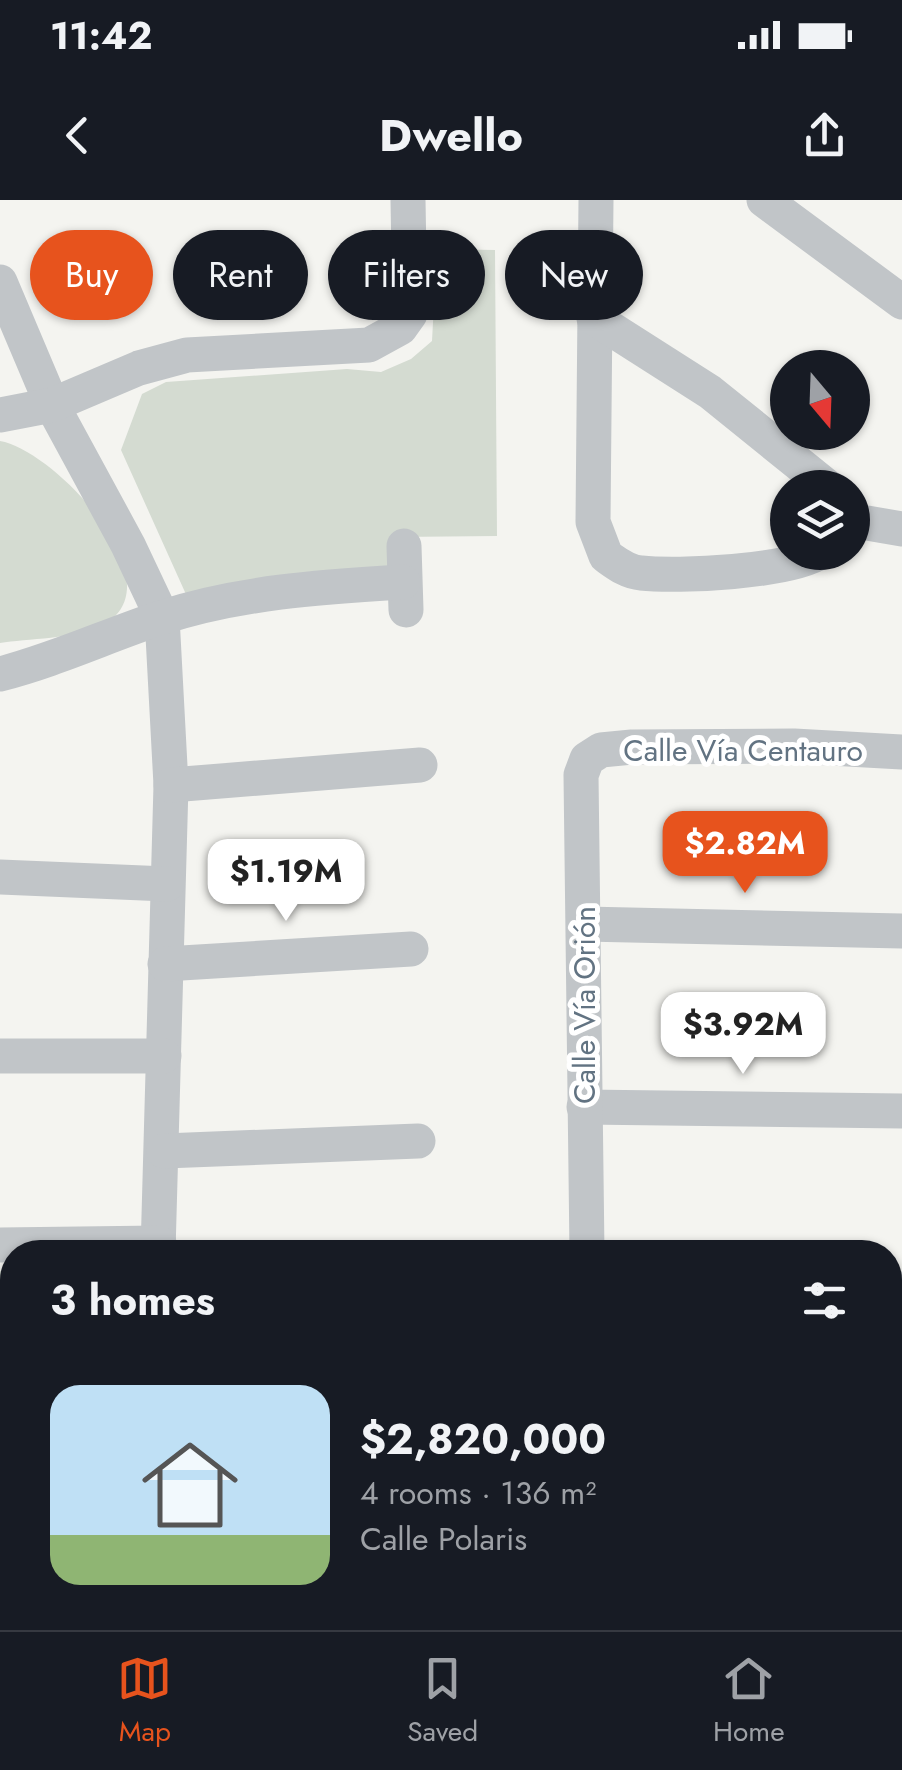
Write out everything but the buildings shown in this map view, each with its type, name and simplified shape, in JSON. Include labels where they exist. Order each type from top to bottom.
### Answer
[{"type":"street","points":[[0,415],[52,405],[138,368],[187,355],[369,344],[400,328],[410,314],[412,292],[408,200]]},
{"type":"street","points":[[595,230],[596,200]]},
{"type":"street","points":[[764,200],[902,302]]},
{"type":"street","points":[[0,282],[52,405],[128,544],[162,617],[171,785],[159,1240]]},
{"type":"street","points":[[594,320],[593,522],[606,556],[638,573],[770,567]]},
{"type":"street","points":[[597,320],[710,392],[807,470]]},
{"type":"street","points":[[0,674],[42,664],[162,617],[277,591],[405,596],[404,546]]},
{"type":"street","name":"Calle Vía Centauro","points":[[587,760],[601,750],[632,747],[794,746],[902,752]]},
{"type":"street","name":"Calle Vía Orión","points":[[587,760],[581,775],[586,924],[587,1240]]},
{"type":"street","points":[[171,785],[420,765]]},
{"type":"street","points":[[0,877],[167,884]]},
{"type":"street","points":[[586,924],[902,932]]},
{"type":"street","points":[[165,964],[411,949]]},
{"type":"street","points":[[0,1056],[164,1056]]},
{"type":"street","points":[[584,1107],[902,1111]]},
{"type":"street","points":[[164,1152],[418,1141]]},
{"type":"shaded area","points":[[485,250],[495,250],[497,536],[397,537],[396,581],[189,601],[121,450],[142,394],[166,382],[347,369],[381,372],[411,359],[432,341],[433,320],[485,320]]},
{"type":"shaded area","points":[[0,441],[24,450],[79,494],[120,554],[127,583],[121,608],[99,627],[65,636],[0,643]]}]
